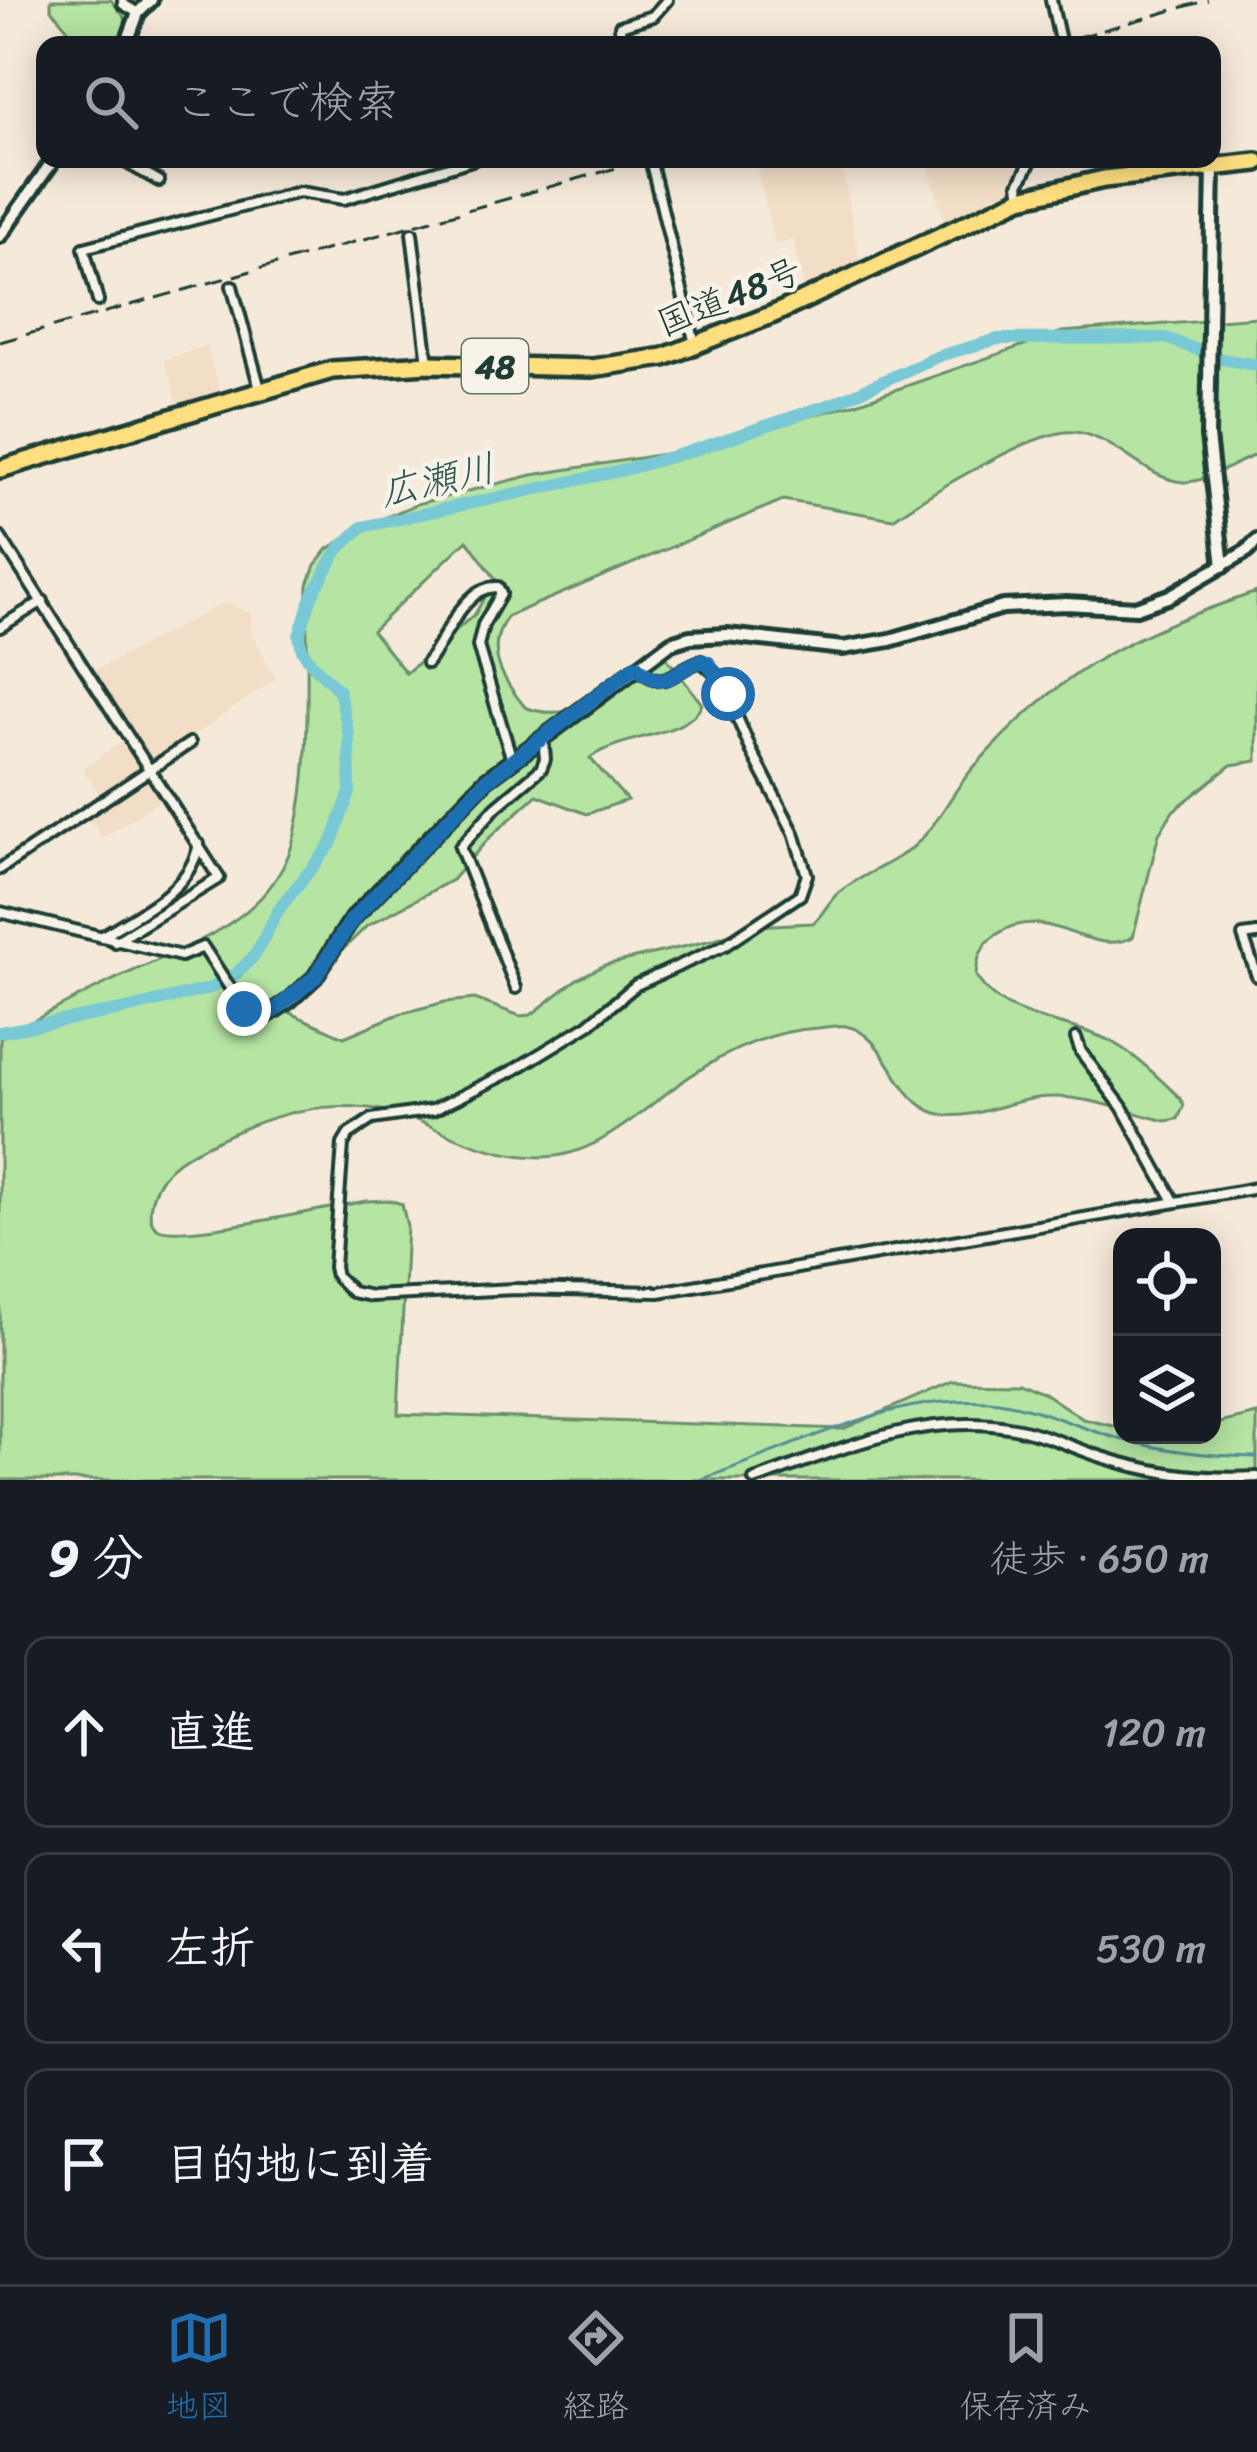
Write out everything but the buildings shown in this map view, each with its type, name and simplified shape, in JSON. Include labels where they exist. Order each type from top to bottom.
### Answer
[{"type":"highway","name":"国道48号","points":[[1221,166],[1257,162]]},
{"type":"highway","name":"国道48号","points":[[0,469],[332,370],[428,364],[592,368],[655,359],[696,347],[1021,198],[1104,179],[1204,168]]},
{"type":"street","points":[[124,0],[123,4],[138,13]]},
{"type":"street","points":[[130,36],[138,13],[151,0]]},
{"type":"street","points":[[621,36],[620,26],[653,16],[668,0]]},
{"type":"street","points":[[1051,0],[1059,36]]},
{"type":"street","points":[[0,236],[48,168]]},
{"type":"street","points":[[135,168],[159,182]]},
{"type":"street","points":[[98,301],[84,248],[299,192],[344,199],[446,168]]},
{"type":"street","points":[[652,168],[696,347]]},
{"type":"street","points":[[1021,198],[1019,184],[1027,168]]},
{"type":"street","points":[[1213,168],[1208,430],[1223,566]]},
{"type":"street","points":[[412,233],[428,364]]},
{"type":"street","points":[[232,286],[260,388]]},
{"type":"street","points":[[0,537],[219,878],[116,942]]},
{"type":"street","points":[[0,912],[181,956],[199,946],[212,955],[244,1009],[266,1017],[302,990],[352,920],[459,806],[512,760],[670,643],[727,635],[843,648],[890,640],[1003,607],[1136,608],[1170,596],[1257,541]]},
{"type":"street","points":[[427,663],[469,603],[487,588],[498,587],[501,594],[482,625],[478,646],[512,760]]},
{"type":"street","points":[[0,627],[43,601]]},
{"type":"street","points":[[636,666],[649,678],[664,680],[701,661],[720,678],[805,860],[806,887],[800,896],[725,945],[637,985],[588,1025],[514,1070],[433,1110],[382,1116],[349,1133],[340,1155],[333,1248],[336,1276],[345,1288],[371,1296],[533,1288],[659,1292],[1257,1188]]},
{"type":"street","points":[[516,988],[460,847],[496,807],[541,769],[543,737]]},
{"type":"street","points":[[0,869],[190,743]]},
{"type":"street","points":[[99,938],[186,879],[194,868],[199,844]]},
{"type":"street","points":[[1257,934],[1243,936],[1257,976]]},
{"type":"street","points":[[1076,1038],[1081,1052],[1122,1107],[1174,1201]]},
{"type":"street","points":[[754,1480],[906,1429],[978,1423],[1023,1430],[1136,1468],[1202,1477],[1257,1477]]},
{"type":"shaded area","points":[[757,168],[842,168],[861,266],[805,290],[793,240],[775,244]]},
{"type":"shaded area","points":[[929,168],[1023,168],[1011,194],[945,224]]},
{"type":"shaded area","points":[[206,346],[222,395],[179,409],[164,360]]},
{"type":"shaded area","points":[[225,602],[252,614],[251,632],[276,679],[152,764],[92,672]]},
{"type":"shaded area","points":[[125,740],[145,770],[102,798],[83,768]]},
{"type":"shaded area","points":[[148,775],[162,798],[103,838],[88,817]]},
{"type":"green space","points":[[51,0],[111,0],[126,19],[121,36],[72,36],[51,9]]},
{"type":"green space","points":[[1257,317],[1257,459],[1253,456],[1210,476],[1183,482],[1156,474],[1090,435],[1058,433],[982,465],[893,519],[783,500],[508,616],[496,652],[503,675],[525,707],[564,712],[591,705],[666,657],[702,704],[683,723],[590,758],[627,800],[587,814],[537,795],[452,880],[367,926],[282,1009],[344,1037],[399,1014],[445,1002],[475,999],[520,1016],[531,1015],[577,979],[605,965],[752,926],[813,923],[843,889],[913,847],[974,767],[1069,679],[1173,622],[1257,592],[1257,761],[1231,765],[1173,811],[1159,834],[1133,937],[1100,941],[1050,926],[1014,926],[987,943],[976,976],[1003,1003],[1094,1034],[1130,1054],[1179,1097],[1184,1105],[1178,1119],[1166,1121],[1065,1097],[1021,1101],[963,1115],[936,1113],[910,1095],[872,1042],[846,1026],[832,1026],[769,1037],[721,1057],[603,1139],[564,1155],[499,1152],[376,1109],[324,1107],[271,1118],[199,1149],[171,1167],[153,1196],[151,1219],[159,1229],[197,1230],[366,1201],[402,1204],[407,1226],[398,1414],[843,1429],[953,1381],[1019,1382],[1083,1419],[1113,1426],[1113,1444],[1221,1444],[1221,1423],[1257,1414],[1257,1480],[0,1480],[0,1038],[220,929],[267,890],[284,865],[301,804],[308,585],[315,565],[328,549],[367,525],[417,504],[532,475],[677,452],[854,404],[1062,332]],"holes":[[[467,540],[495,578],[475,614],[406,673],[372,631]]]},
{"type":"waterway","name":"広瀬川","points":[[0,1032],[208,989],[234,976],[255,955],[279,909],[331,844],[350,792],[349,735],[339,691],[311,663],[299,635],[312,596],[337,551],[362,527],[688,452],[834,403],[939,356],[998,339],[1166,338],[1221,359],[1257,365]]},
{"type":"waterway","points":[[700,1480],[878,1414],[952,1401],[1018,1406],[1160,1448],[1257,1457]]},
{"type":"railway","points":[[1082,36],[1208,0]]},
{"type":"railway","points":[[0,342],[616,168]]},
{"type":"route","points":[[244,1009],[266,1017],[302,990],[352,920],[459,806],[636,666],[649,678],[664,680],[695,662],[708,663],[728,694]]}]
